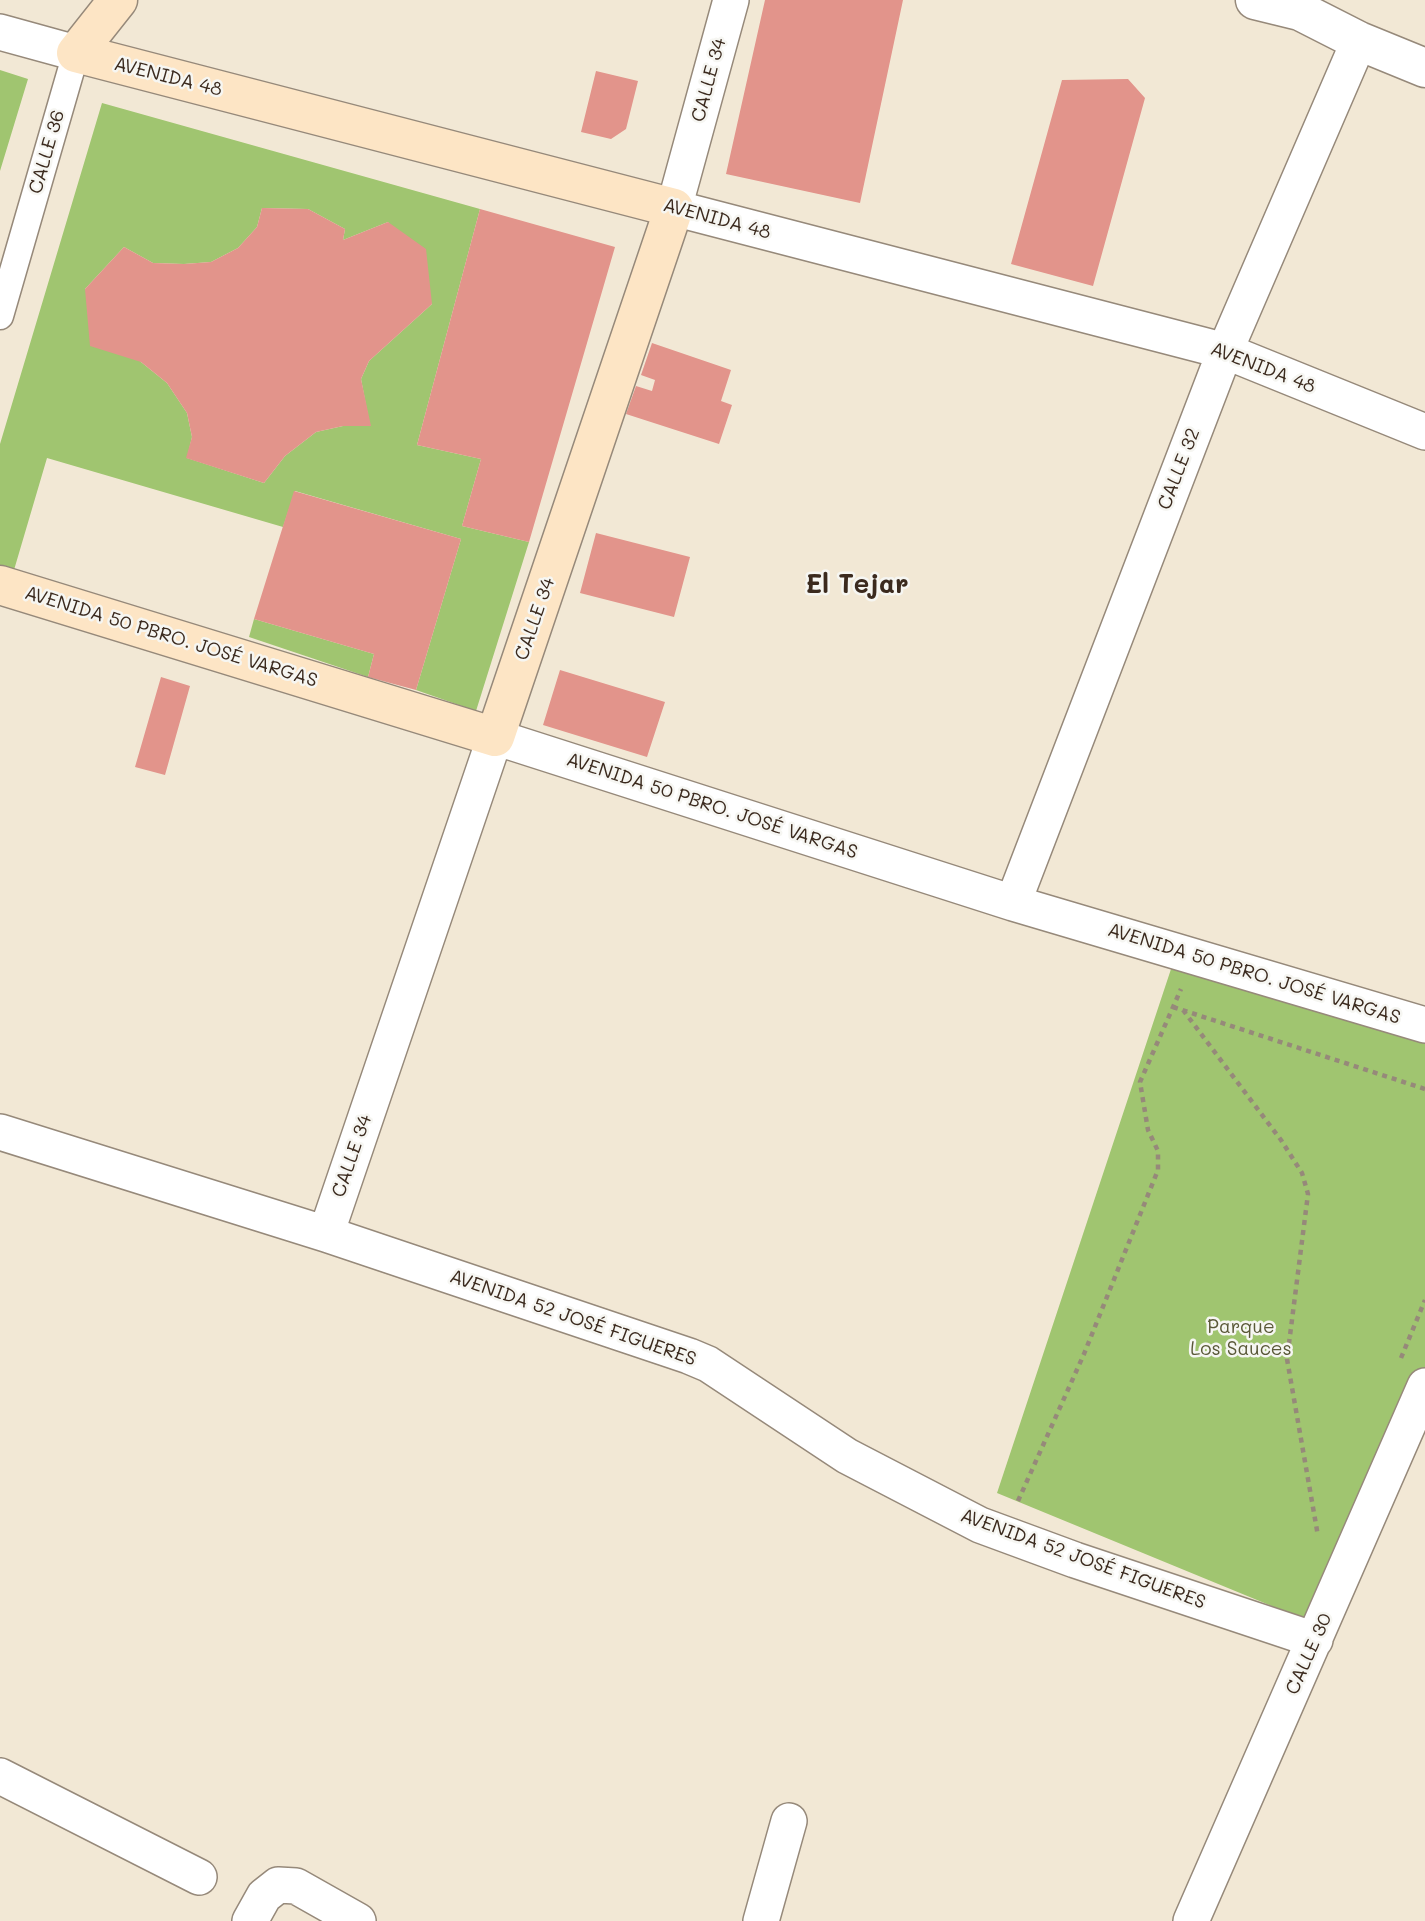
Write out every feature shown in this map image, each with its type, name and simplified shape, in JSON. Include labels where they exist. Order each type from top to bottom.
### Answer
[{"type":"main road","name":"CALLE 36","points":[[76,53],[117,0]]},
{"type":"main road","name":"AVENIDA 48","points":[[76,53],[674,208]]},
{"type":"main road","name":"CALLE 34","points":[[495,737],[674,208]]},
{"type":"main road","name":"AVENIDA 50 PBRO. JOSÉ VARGAS","points":[[0,585],[495,737]]},
{"type":"street","name":"CALLE 34","points":[[674,208],[730,0]]},
{"type":"street","points":[[1255,0],[1300,11],[1359,41],[1425,68]]},
{"type":"street","name":"AVENIDA 48","points":[[0,32],[76,53]]},
{"type":"street","name":"CALLE 32","points":[[1013,903],[1225,351],[1359,41]]},
{"type":"street","name":"CALLE 36","points":[[0,316],[76,53]]},
{"type":"street","name":"AVENIDA 48","points":[[674,208],[1225,351],[1425,432]]},
{"type":"street","name":"CALLE 34","points":[[326,1234],[495,737]]},
{"type":"street","name":"AVENIDA 50 PBRO. JOSÉ VARGAS","points":[[495,737],[1013,903],[1425,1025]]},
{"type":"street","name":"AVENIDA 52 JOSÉ FIGUERES","points":[[0,1132],[326,1234],[708,1364],[847,1457],[981,1525],[1075,1560],[1315,1640]]},
{"type":"street","name":"CALLE 30","points":[[1191,1921],[1425,1386]]},
{"type":"street","points":[[0,1776],[200,1877]]},
{"type":"street","points":[[761,1921],[789,1821]]},
{"type":"street","points":[[250,1921],[264,1896],[278,1885],[296,1886],[358,1921]]},
{"type":"path","points":[[1003,1533],[1084,1354],[1158,1170],[1158,1151],[1148,1130],[1140,1082],[1196,957]]},
{"type":"path","points":[[1173,1007],[1425,1089]]},
{"type":"path","points":[[1183,1010],[1281,1140],[1302,1173],[1308,1194],[1287,1359],[1318,1537]]},
{"type":"path","points":[[1399,1363],[1425,1300]]},
{"type":"green space","points":[[0,70],[28,79],[0,171]]},
{"type":"green space","points":[[102,103],[480,209],[417,445],[481,459],[462,526],[529,542],[476,711],[416,690],[461,539],[295,491],[283,527],[47,458],[14,570],[0,566],[0,444]],"holes":[[[262,208],[308,209],[345,229],[343,240],[388,222],[432,304],[369,361],[361,379],[370,426],[343,426],[316,432],[285,456],[264,483],[187,458],[192,437],[187,413],[167,383],[141,362],[85,289],[124,247],[153,263],[211,262],[238,248],[257,227]]]},
{"type":"green space","points":[[254,619],[374,654],[368,677],[249,637]]},
{"type":"green space","name":"Parque Los Sauces","points":[[1177,951],[1425,1025],[1425,1377],[1313,1623],[997,1493]]},
{"type":"building","points":[[765,0],[903,0],[860,203],[726,174]]},
{"type":"building","points":[[596,71],[638,81],[626,129],[611,139],[581,132]]},
{"type":"building","points":[[1128,79],[1145,98],[1093,286],[1011,264],[1062,80]]},
{"type":"building","points":[[262,208],[308,209],[345,229],[343,240],[388,222],[426,249],[432,304],[369,361],[361,379],[371,426],[343,426],[316,432],[285,456],[264,483],[186,458],[192,437],[187,413],[167,383],[141,362],[90,346],[85,289],[124,247],[153,263],[211,262],[238,248],[257,227]]},
{"type":"building","points":[[480,209],[615,247],[529,542],[462,526],[481,459],[417,445]]},
{"type":"building","points":[[652,343],[731,370],[721,401],[732,405],[719,444],[626,414],[636,386],[652,391],[655,380],[641,375]]},
{"type":"building","points":[[294,491],[461,539],[416,690],[368,677],[374,654],[254,619]]},
{"type":"building","points":[[596,533],[690,557],[674,617],[580,593]]},
{"type":"building","points":[[560,670],[665,702],[647,757],[543,725]]},
{"type":"building","points":[[161,677],[190,686],[165,775],[135,767]]},
{"type":"district","name":"El Tejar","points":[[857,585]]}]
